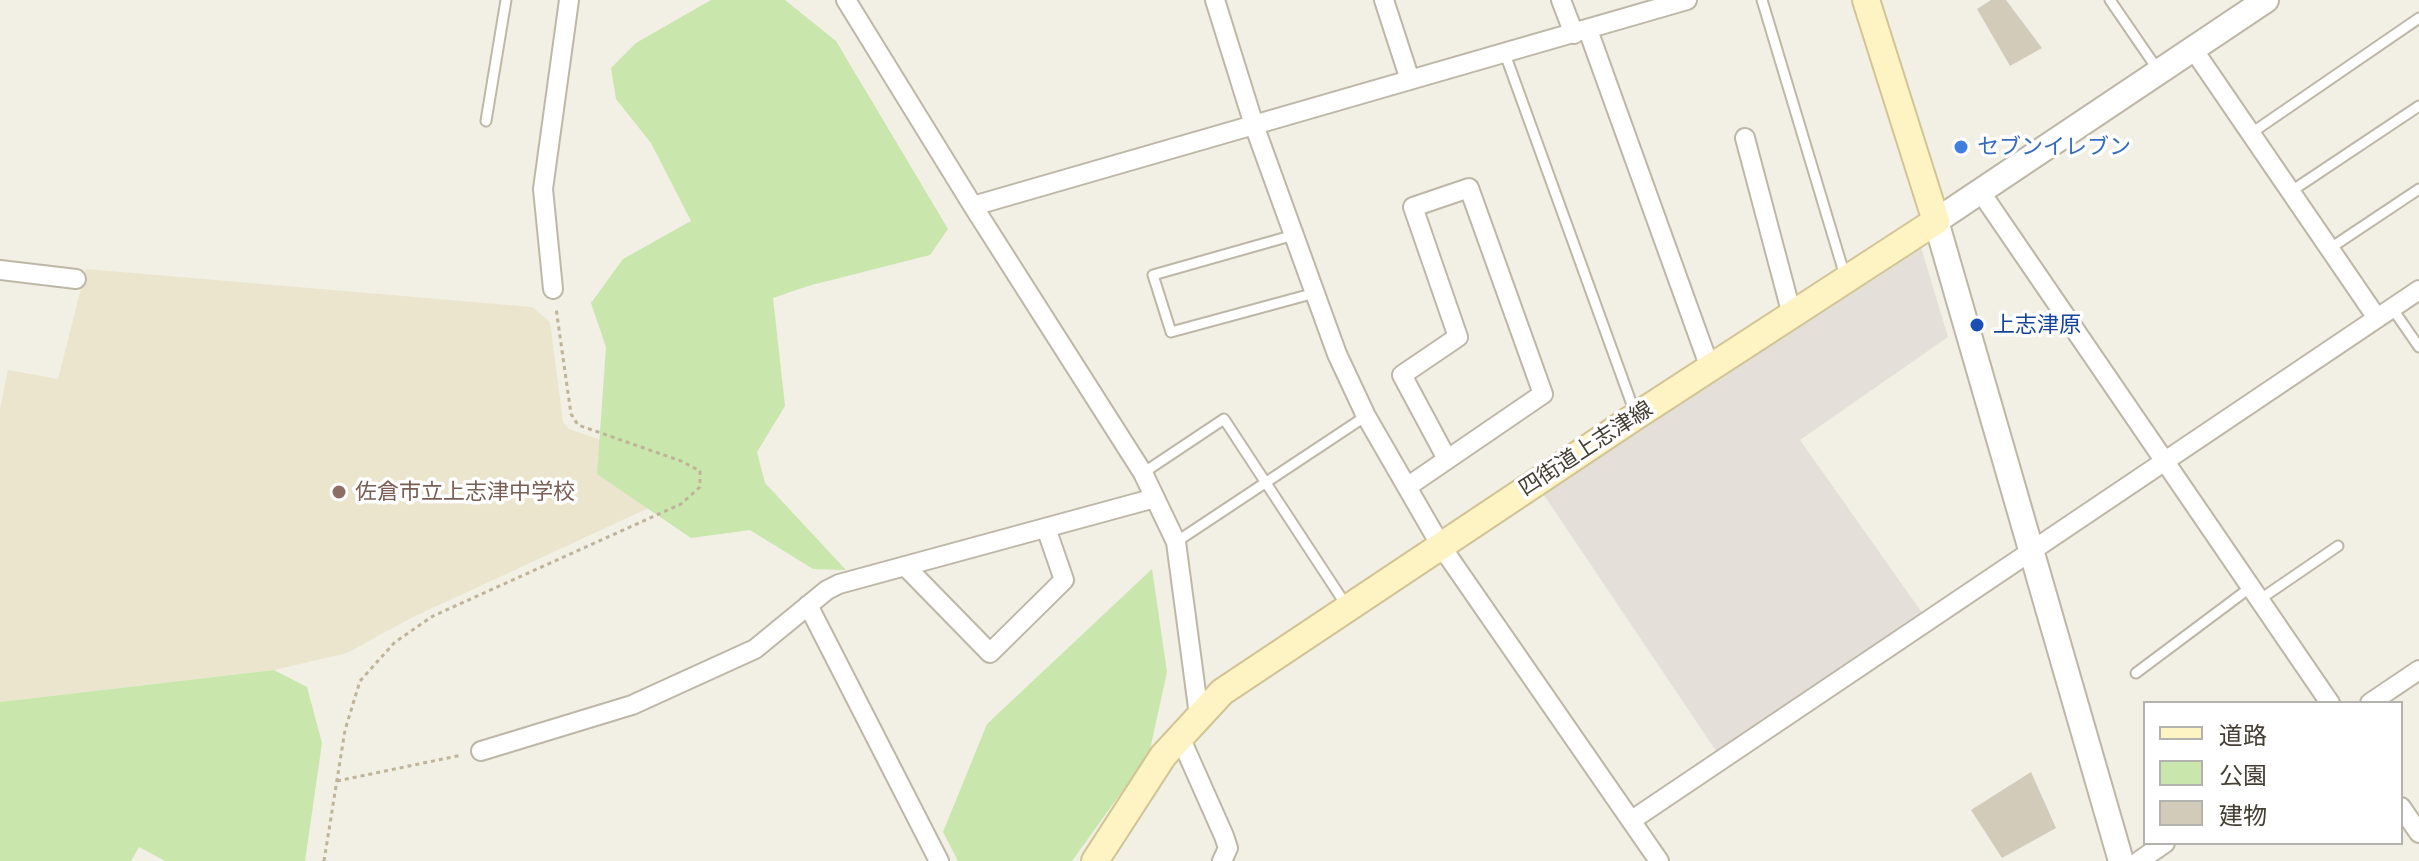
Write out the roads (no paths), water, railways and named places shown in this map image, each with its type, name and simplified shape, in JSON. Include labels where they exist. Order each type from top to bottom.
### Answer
[{"type":"main road","points":[[1866,0],[1936,221]]},
{"type":"main road","name":"四街道上志津線","points":[[1095,861],[1163,756],[1222,692],[1636,416],[1936,221]]},
{"type":"street","points":[[553,289],[543,189],[569,0]]},
{"type":"street","points":[[846,0],[1143,473],[1176,542],[1199,715]]},
{"type":"street","points":[[1215,0],[1254,125],[1337,354],[1366,416],[1441,546],[1659,861]]},
{"type":"street","points":[[1384,0],[1410,80]]},
{"type":"street","points":[[1561,0],[1581,32],[1710,368]]},
{"type":"street","points":[[973,206],[1687,0]]},
{"type":"street","points":[[2121,861],[1936,221],[2266,0]]},
{"type":"street","points":[[2193,49],[2329,249],[2384,313]]},
{"type":"street","points":[[1745,138],[1792,315]]},
{"type":"street","points":[[1407,487],[1543,394],[1469,188],[1413,207],[1458,337],[1402,375],[1447,459]]},
{"type":"street","points":[[1980,191],[2329,701]]},
{"type":"street","points":[[0,270],[76,279]]},
{"type":"street","points":[[1632,820],[2419,290]]},
{"type":"street","points":[[481,751],[632,705],[755,649],[827,590],[839,584],[1155,498]]},
{"type":"street","points":[[905,566],[990,653],[1064,580],[1046,528]]},
{"type":"street","points":[[808,605],[939,861]]},
{"type":"street","points":[[2373,701],[2419,670]]},
{"type":"street","points":[[1180,737],[1224,836],[1228,848],[1222,861]]},
{"type":"street","points":[[2403,810],[2419,833]]},
{"type":"street","points":[[2139,861],[2162,845]]},
{"type":"lane","points":[[486,121],[506,0]]},
{"type":"lane","points":[[1762,0],[1846,279]]},
{"type":"lane","points":[[2110,0],[2160,71]]},
{"type":"lane","points":[[2250,134],[2419,18]]},
{"type":"lane","points":[[1505,54],[1636,416]]},
{"type":"lane","points":[[2290,192],[2419,106]]},
{"type":"lane","points":[[2329,249],[2419,189]]},
{"type":"lane","points":[[1294,235],[1153,275],[1171,332],[1315,293]]},
{"type":"lane","points":[[2384,313],[2419,347]]},
{"type":"lane","points":[[1176,542],[1366,416]]},
{"type":"lane","points":[[1143,473],[1224,419],[1348,608]]},
{"type":"lane","points":[[2136,673],[2255,593],[2338,546]]},
{"type":"place","name":"セブンイレブン","points":[[1961,147]]},
{"type":"place","name":"上志津原","points":[[1977,325]]},
{"type":"place","name":"佐倉市立上志津中学校","points":[[339,492]]}]
